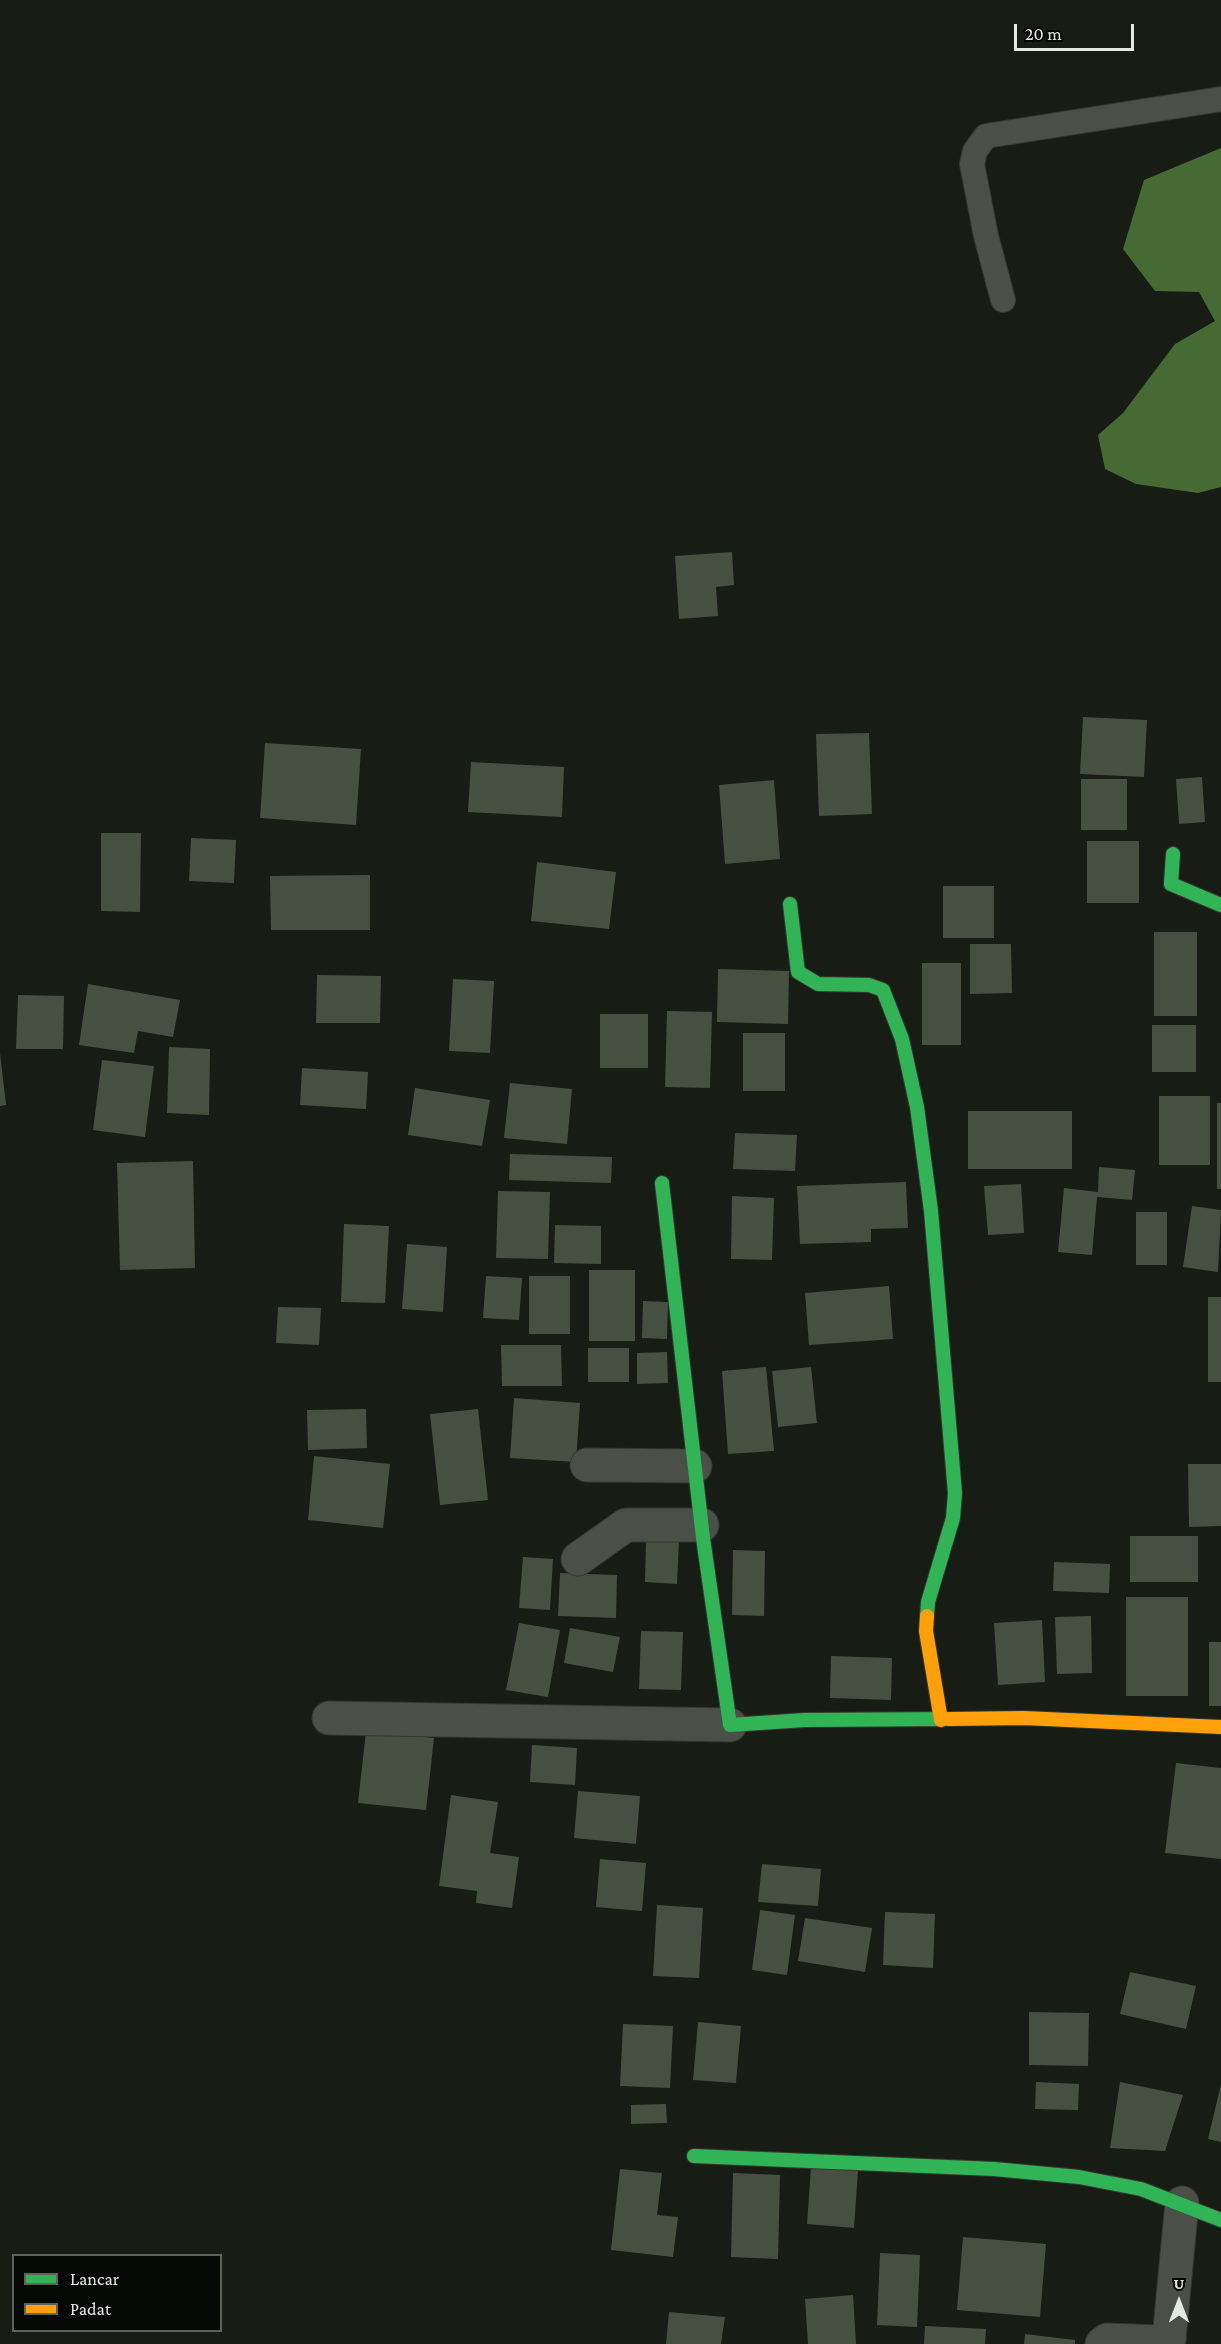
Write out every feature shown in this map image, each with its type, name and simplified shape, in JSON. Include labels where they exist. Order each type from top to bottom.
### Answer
[{"type":"street","points":[[1173,854],[1171,884],[1221,905]]},
{"type":"street","points":[[790,904],[798,972],[818,984],[869,985],[883,990],[902,1039],[917,1107],[931,1211],[955,1493],[953,1518],[928,1602],[926,1631],[941,1720]]},
{"type":"street","points":[[662,1183],[702,1525],[730,1725]]},
{"type":"street","points":[[587,1465],[695,1466]]},
{"type":"street","points":[[578,1559],[626,1525],[702,1525]]},
{"type":"street","points":[[329,1718],[730,1725],[805,1719],[1024,1718],[1221,1727]]},
{"type":"street","points":[[694,2156],[994,2169],[1058,2175],[1142,2189],[1221,2220]]},
{"type":"street","points":[[1102,2344],[1107,2340],[1160,2342],[1169,2339],[1182,2203]]},
{"type":"lane","points":[[1004,300],[986,236],[972,164],[975,151],[986,136],[1221,99]]},
{"type":"shaded area","points":[[1221,148],[1221,487],[1198,493],[1136,484],[1105,469],[1098,435],[1123,413],[1175,344],[1215,321],[1199,292],[1155,291],[1123,249],[1144,180]]},
{"type":"building","points":[[732,552],[734,585],[716,587],[718,616],[679,619],[675,556]]},
{"type":"building","points":[[1083,717],[1147,720],[1144,777],[1080,774]]},
{"type":"building","points":[[869,733],[872,814],[819,816],[816,734]]},
{"type":"building","points":[[265,743],[361,749],[356,825],[260,818]]},
{"type":"building","points":[[471,762],[564,767],[562,817],[468,812]]},
{"type":"building","points":[[1202,777],[1205,822],[1179,824],[1176,779]]},
{"type":"building","points":[[1081,779],[1127,779],[1127,830],[1081,830]]},
{"type":"building","points":[[774,780],[780,859],[725,864],[719,785]]},
{"type":"building","points":[[101,833],[141,833],[140,912],[101,911]]},
{"type":"building","points":[[191,838],[236,840],[234,883],[189,881]]},
{"type":"building","points":[[1087,841],[1139,841],[1139,903],[1087,903]]},
{"type":"building","points":[[537,862],[616,872],[609,929],[531,921]]},
{"type":"building","points":[[370,875],[370,930],[271,930],[270,876]]},
{"type":"building","points":[[943,886],[994,886],[994,938],[943,938]]},
{"type":"building","points":[[1154,932],[1197,932],[1197,1016],[1154,1016]]},
{"type":"building","points":[[970,944],[1011,944],[1012,993],[970,994]]},
{"type":"building","points":[[922,963],[961,963],[961,1045],[922,1045]]},
{"type":"building","points":[[718,969],[789,971],[788,1024],[717,1022]]},
{"type":"building","points":[[317,975],[381,976],[380,1023],[316,1023]]},
{"type":"building","points":[[453,979],[494,981],[490,1053],[449,1051]]},
{"type":"building","points":[[88,984],[180,1000],[173,1037],[138,1031],[134,1053],[79,1045]]},
{"type":"building","points":[[18,995],[64,996],[63,1049],[16,1049]]},
{"type":"building","points":[[667,1011],[712,1012],[710,1088],[665,1087]]},
{"type":"building","points":[[600,1014],[648,1014],[648,1068],[600,1068]]},
{"type":"building","points":[[1152,1025],[1196,1025],[1196,1072],[1152,1072]]},
{"type":"building","points":[[743,1033],[785,1033],[785,1091],[743,1091]]},
{"type":"building","points":[[169,1047],[210,1049],[209,1115],[167,1113]]},
{"type":"building","points":[[0,1053],[6,1105],[0,1106]]},
{"type":"building","points":[[102,1060],[154,1066],[145,1137],[93,1130]]},
{"type":"building","points":[[302,1068],[368,1072],[366,1109],[300,1105]]},
{"type":"building","points":[[510,1083],[572,1089],[567,1144],[504,1138]]},
{"type":"building","points":[[415,1088],[490,1100],[482,1146],[408,1135]]},
{"type":"building","points":[[1159,1096],[1210,1096],[1210,1165],[1159,1165]]},
{"type":"building","points":[[1217,1103],[1221,1103],[1221,1189],[1217,1189]]},
{"type":"building","points":[[968,1111],[1072,1111],[1072,1169],[968,1169]]},
{"type":"building","points":[[735,1133],[797,1135],[795,1171],[733,1169]]},
{"type":"building","points":[[510,1154],[612,1157],[611,1183],[509,1180]]},
{"type":"building","points":[[193,1161],[195,1268],[120,1270],[117,1163]]},
{"type":"building","points":[[1099,1167],[1135,1170],[1132,1200],[1097,1197],[1092,1255],[1058,1252],[1064,1188],[1098,1192]]},
{"type":"building","points":[[906,1182],[908,1228],[871,1229],[871,1242],[800,1244],[797,1186]]},
{"type":"building","points":[[1021,1184],[1024,1233],[988,1235],[984,1186]]},
{"type":"building","points":[[498,1191],[550,1192],[548,1259],[496,1258]]},
{"type":"building","points":[[732,1196],[774,1198],[772,1260],[731,1259]]},
{"type":"building","points":[[1192,1206],[1221,1210],[1218,1272],[1183,1267]]},
{"type":"building","points":[[1136,1212],[1167,1212],[1167,1265],[1136,1265]]},
{"type":"building","points":[[344,1224],[389,1226],[385,1303],[341,1302]]},
{"type":"building","points":[[555,1225],[601,1226],[601,1264],[554,1263]]},
{"type":"building","points":[[407,1244],[447,1247],[443,1312],[402,1309]]},
{"type":"building","points":[[589,1270],[635,1270],[635,1341],[589,1341]]},
{"type":"building","points":[[486,1276],[522,1278],[519,1320],[483,1318]]},
{"type":"building","points":[[529,1276],[570,1276],[570,1334],[529,1334]]},
{"type":"building","points":[[889,1286],[893,1339],[809,1345],[805,1293]]},
{"type":"building","points":[[1208,1297],[1221,1297],[1221,1382],[1208,1382]]},
{"type":"building","points":[[643,1301],[668,1302],[667,1339],[642,1338]]},
{"type":"building","points":[[278,1307],[321,1308],[319,1345],[276,1343]]},
{"type":"building","points":[[501,1345],[561,1345],[562,1386],[502,1386]]},
{"type":"building","points":[[588,1348],[629,1348],[629,1382],[588,1382]]},
{"type":"building","points":[[667,1352],[668,1383],[637,1384],[637,1353]]},
{"type":"building","points":[[766,1367],[774,1451],[728,1454],[722,1371]]},
{"type":"building","points":[[811,1367],[817,1423],[778,1427],[772,1371]]},
{"type":"building","points":[[514,1398],[580,1403],[576,1462],[510,1458]]},
{"type":"building","points":[[366,1409],[367,1448],[308,1450],[307,1410]]},
{"type":"building","points":[[478,1409],[488,1500],[440,1505],[430,1414]]},
{"type":"building","points":[[314,1456],[390,1464],[383,1528],[308,1520]]},
{"type":"building","points":[[1188,1464],[1221,1464],[1221,1526],[1189,1527]]},
{"type":"building","points":[[1130,1536],[1198,1536],[1198,1582],[1130,1582]]},
{"type":"building","points":[[646,1541],[679,1541],[677,1584],[645,1582]]},
{"type":"building","points":[[733,1550],[765,1551],[764,1616],[732,1615]]},
{"type":"building","points":[[523,1557],[553,1559],[550,1610],[519,1608]]},
{"type":"building","points":[[1054,1562],[1110,1564],[1109,1593],[1053,1591]]},
{"type":"building","points":[[560,1573],[617,1575],[616,1618],[558,1616]]},
{"type":"building","points":[[1126,1597],[1188,1597],[1188,1696],[1126,1696]]},
{"type":"building","points":[[1091,1616],[1092,1673],[1057,1674],[1055,1617]]},
{"type":"building","points":[[1042,1620],[1045,1682],[998,1685],[994,1623]]},
{"type":"building","points":[[519,1623],[560,1630],[548,1697],[506,1690]]},
{"type":"building","points":[[570,1628],[620,1637],[613,1672],[564,1663]]},
{"type":"building","points":[[641,1631],[683,1632],[681,1690],[639,1689]]},
{"type":"building","points":[[1209,1642],[1221,1642],[1221,1706],[1209,1706]]},
{"type":"building","points":[[831,1656],[892,1658],[891,1700],[830,1698]]},
{"type":"building","points":[[366,1731],[434,1738],[426,1810],[358,1803]]},
{"type":"building","points":[[532,1745],[577,1748],[575,1785],[530,1782]]},
{"type":"building","points":[[1176,1763],[1221,1768],[1221,1859],[1165,1853]]},
{"type":"building","points":[[578,1791],[640,1796],[636,1844],[574,1838]]},
{"type":"building","points":[[451,1795],[498,1802],[490,1853],[519,1857],[512,1908],[476,1903],[477,1891],[439,1886]]},
{"type":"building","points":[[600,1859],[646,1863],[642,1911],[596,1907]]},
{"type":"building","points":[[762,1864],[821,1869],[818,1906],[758,1902]]},
{"type":"building","points":[[657,1905],[703,1908],[699,1978],[653,1976]]},
{"type":"building","points":[[760,1910],[795,1915],[787,1975],[752,1970]]},
{"type":"building","points":[[885,1912],[935,1914],[933,1968],[883,1965]]},
{"type":"building","points":[[805,1918],[872,1928],[865,1972],[798,1961]]},
{"type":"building","points":[[1130,1972],[1196,1986],[1186,2029],[1120,2014]]},
{"type":"building","points":[[1029,2012],[1089,2013],[1088,2066],[1029,2065]]},
{"type":"building","points":[[698,2022],[741,2026],[736,2083],[693,2080]]},
{"type":"building","points":[[623,2024],[673,2026],[670,2088],[620,2086]]},
{"type":"building","points":[[1036,2082],[1079,2084],[1078,2110],[1035,2109]]},
{"type":"building","points":[[1120,2082],[1183,2095],[1165,2151],[1110,2148]]},
{"type":"building","points":[[1221,2084],[1221,2142],[1208,2139]]},
{"type":"building","points":[[666,2104],[667,2123],[631,2124],[631,2105]]},
{"type":"building","points":[[811,2167],[858,2171],[854,2228],[807,2224]]},
{"type":"building","points":[[620,2169],[662,2173],[657,2215],[678,2217],[673,2257],[611,2250]]},
{"type":"building","points":[[733,2173],[780,2175],[778,2259],[731,2257]]},
{"type":"building","points":[[963,2237],[1046,2244],[1040,2317],[957,2310]]},
{"type":"building","points":[[880,2253],[920,2255],[917,2327],[877,2325]]},
{"type":"building","points":[[853,2295],[856,2344],[808,2344],[805,2299]]},
{"type":"building","points":[[669,2312],[725,2317],[721,2344],[666,2344]]},
{"type":"building","points":[[925,2326],[986,2329],[985,2344],[924,2344]]},
{"type":"building","points":[[1025,2334],[1075,2340],[1075,2344],[1024,2344]]},
{"type":"traffic: fast","points":[[1173,854],[1171,884],[1221,905]]},
{"type":"traffic: fast","points":[[790,904],[798,972],[818,984],[869,985],[883,990],[902,1039],[917,1107],[931,1211],[955,1493],[953,1518],[928,1602],[927,1616]]},
{"type":"traffic: fast","points":[[662,1183],[703,1538],[730,1725],[805,1720],[949,1719]]},
{"type":"traffic: fast","points":[[694,2156],[994,2169],[1079,2177],[1141,2189],[1221,2220]]},
{"type":"traffic: slow","points":[[927,1616],[926,1631],[941,1720]]},
{"type":"traffic: slow","points":[[949,1719],[1024,1718],[1221,1727]]}]
